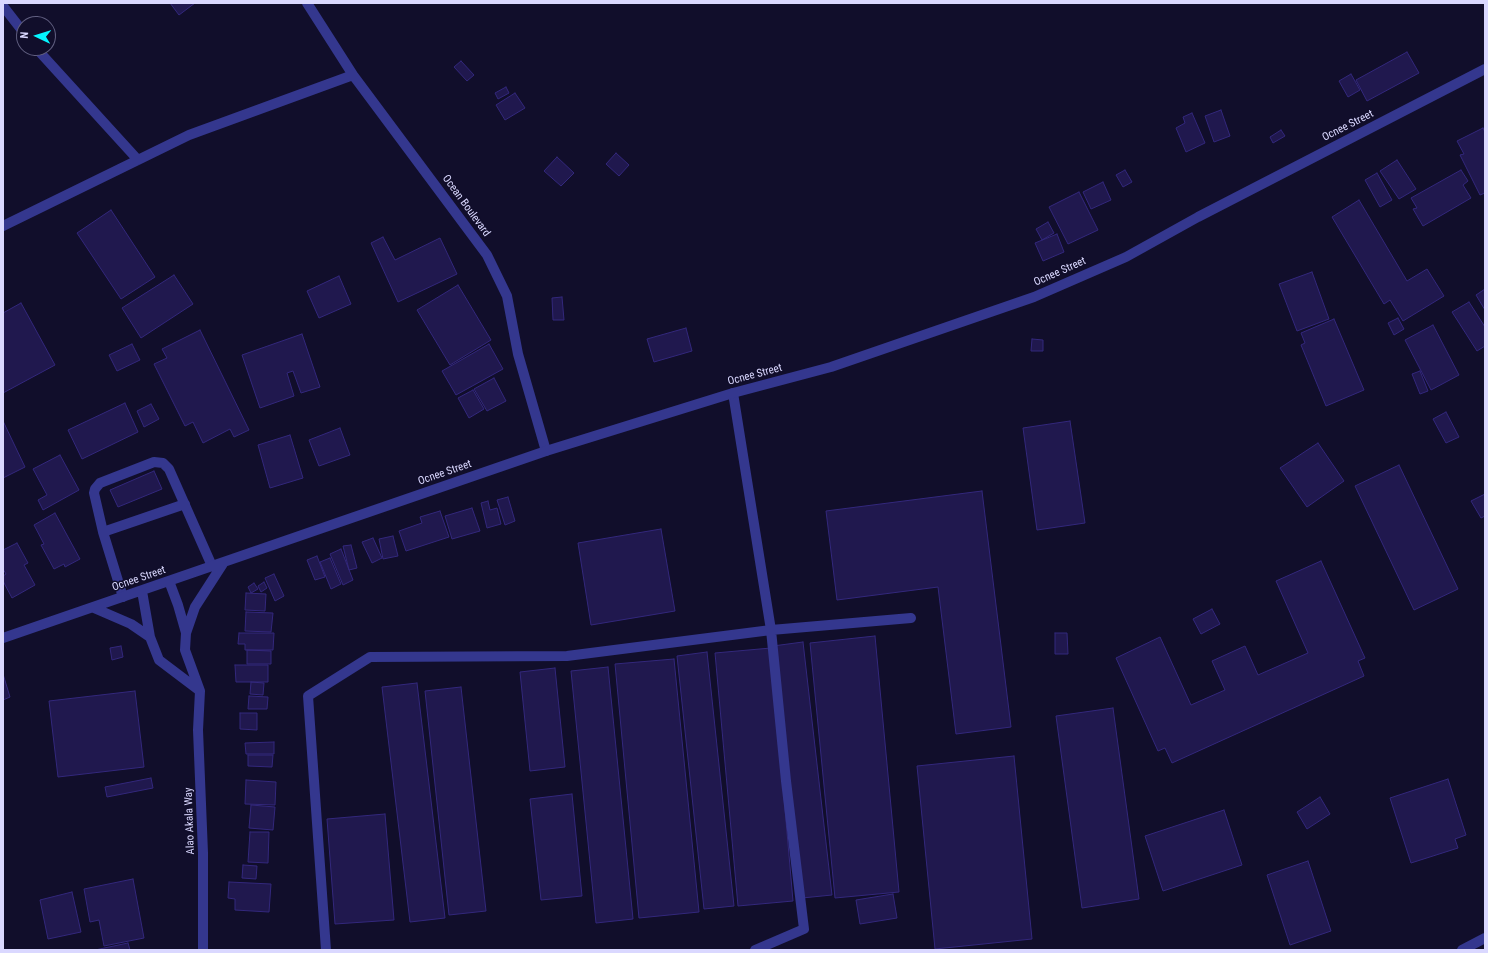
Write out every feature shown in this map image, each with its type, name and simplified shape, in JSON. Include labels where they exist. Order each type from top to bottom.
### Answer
[{"type":"street","name":"Ocean Boulevard","points":[[307,3],[353,75],[486,255],[507,296],[518,354],[546,451]]},
{"type":"street","points":[[3,6],[16,23]]},
{"type":"street","points":[[43,56],[138,160]]},
{"type":"street","name":"Ocnee Street","points":[[3,638],[142,592],[169,581],[546,451],[734,393],[831,367],[1041,294],[1126,257],[1198,217],[1485,69]]},
{"type":"street","points":[[3,226],[189,135],[353,75]]},
{"type":"street","points":[[734,393],[771,630],[786,781],[804,928],[755,950]]},
{"type":"street","points":[[123,598],[103,532],[94,493],[100,484],[154,462],[163,463],[169,469],[212,566]]},
{"type":"street","points":[[103,532],[185,504]]},
{"type":"street","points":[[186,633],[195,607],[224,562]]},
{"type":"street","name":"Alao Akala Way","points":[[169,581],[178,604],[186,633],[185,650],[200,691],[198,730],[203,853],[203,950]]},
{"type":"street","points":[[142,592],[150,637],[159,660],[200,691]]},
{"type":"street","points":[[94,608],[131,624],[150,637]]},
{"type":"street","points":[[326,950],[308,696],[370,657],[567,656],[771,630],[911,618]]},
{"type":"street","points":[[1462,950],[1485,938]]},
{"type":"building","points":[[170,3],[195,3],[179,15]]},
{"type":"building","points":[[1407,52],[1419,73],[1367,101],[1356,80]]},
{"type":"building","points":[[461,61],[474,75],[467,81],[454,67]]},
{"type":"building","points":[[1351,74],[1360,90],[1348,97],[1339,81]]},
{"type":"building","points":[[506,87],[509,93],[498,99],[495,93]]},
{"type":"building","points":[[515,93],[525,108],[505,120],[496,105]]},
{"type":"building","points":[[1221,110],[1230,136],[1214,142],[1205,116]]},
{"type":"building","points":[[1192,113],[1205,143],[1186,152],[1176,128],[1185,123],[1183,117]]},
{"type":"building","points":[[1483,128],[1485,132],[1485,193],[1480,195],[1460,155],[1464,154],[1457,141]]},
{"type":"building","points":[[1281,130],[1285,136],[1273,143],[1270,137]]},
{"type":"building","points":[[616,153],[629,165],[619,176],[606,164]]},
{"type":"building","points":[[557,157],[574,173],[561,186],[544,171]]},
{"type":"building","points":[[1397,160],[1416,189],[1399,199],[1380,171]]},
{"type":"building","points":[[1125,170],[1132,182],[1123,187],[1116,175]]},
{"type":"building","points":[[1461,170],[1468,181],[1463,185],[1471,198],[1423,226],[1413,209],[1417,208],[1411,198]]},
{"type":"building","points":[[1377,173],[1392,200],[1380,207],[1365,180]]},
{"type":"building","points":[[1103,182],[1111,200],[1091,209],[1083,192]]},
{"type":"building","points":[[1079,192],[1098,230],[1068,244],[1049,207]]},
{"type":"building","points":[[1359,200],[1407,281],[1427,269],[1444,296],[1403,321],[1390,300],[1384,304],[1332,217]]},
{"type":"building","points":[[111,210],[155,277],[121,299],[77,233]]},
{"type":"building","points":[[1048,222],[1054,233],[1042,240],[1036,229]]},
{"type":"building","points":[[1057,234],[1064,252],[1043,261],[1035,243]]},
{"type":"building","points":[[383,237],[395,260],[440,238],[457,274],[398,302],[371,243]]},
{"type":"building","points":[[1312,272],[1329,319],[1297,331],[1279,284]]},
{"type":"building","points":[[174,275],[193,304],[141,338],[122,308]]},
{"type":"building","points":[[339,276],[351,304],[319,318],[307,291]]},
{"type":"building","points":[[458,285],[491,340],[450,365],[417,310]]},
{"type":"building","points":[[1485,289],[1485,310],[1476,295]]},
{"type":"building","points":[[562,297],[564,320],[553,320],[552,298]]},
{"type":"building","points":[[1469,302],[1485,327],[1485,346],[1477,351],[1452,312]]},
{"type":"building","points":[[21,303],[55,365],[3,393],[3,313]]},
{"type":"building","points":[[1398,318],[1404,329],[1394,335],[1388,323]]},
{"type":"building","points":[[1334,319],[1364,390],[1326,406],[1301,345],[1305,343],[1301,333]]},
{"type":"building","points":[[1433,325],[1459,375],[1431,390],[1405,340]]},
{"type":"building","points":[[686,328],[692,351],[654,362],[647,339]]},
{"type":"building","points":[[200,330],[249,430],[234,437],[230,429],[203,443],[193,422],[185,426],[154,364],[167,358],[162,349]]},
{"type":"building","points":[[302,334],[320,387],[301,393],[293,371],[287,373],[294,396],[260,408],[242,355]]},
{"type":"building","points":[[1032,339],[1043,340],[1043,351],[1031,351]]},
{"type":"building","points":[[132,344],[140,360],[117,371],[109,355]]},
{"type":"building","points":[[489,344],[503,369],[456,395],[442,371]]},
{"type":"building","points":[[1420,371],[1428,391],[1420,394],[1412,374]]},
{"type":"building","points":[[494,378],[506,401],[487,411],[474,389]]},
{"type":"building","points":[[473,390],[484,409],[469,418],[458,398]]},
{"type":"building","points":[[125,403],[138,432],[82,459],[68,430]]},
{"type":"building","points":[[151,404],[159,419],[144,427],[137,411]]},
{"type":"building","points":[[1446,412],[1459,437],[1446,443],[1433,419]]},
{"type":"building","points":[[3,421],[25,467],[3,478]]},
{"type":"building","points":[[1070,421],[1085,523],[1037,530],[1023,428]]},
{"type":"building","points":[[340,428],[350,455],[319,466],[309,440]]},
{"type":"building","points":[[290,435],[303,478],[270,488],[258,445]]},
{"type":"building","points":[[1318,443],[1344,481],[1307,507],[1280,468]]},
{"type":"building","points":[[60,455],[79,490],[43,510],[38,500],[47,495],[33,469]]},
{"type":"building","points":[[1399,465],[1458,589],[1414,610],[1355,486]]},
{"type":"building","points":[[154,471],[162,489],[118,507],[110,490]]},
{"type":"building","points":[[982,491],[1011,727],[956,734],[938,587],[837,600],[826,511]]},
{"type":"building","points":[[1485,494],[1485,516],[1481,518],[1471,501]]},
{"type":"building","points":[[508,497],[515,521],[505,525],[497,500]]},
{"type":"building","points":[[488,501],[490,510],[497,508],[501,524],[487,528],[481,503]]},
{"type":"building","points":[[472,508],[480,531],[452,539],[445,516]]},
{"type":"building","points":[[440,511],[449,537],[406,551],[399,531],[422,523],[420,517]]},
{"type":"building","points":[[55,513],[80,559],[65,567],[64,564],[54,569],[41,545],[44,544],[34,525]]},
{"type":"building","points":[[661,529],[675,611],[591,625],[578,543]]},
{"type":"building","points":[[393,536],[398,556],[383,559],[379,539]]},
{"type":"building","points":[[373,538],[382,558],[372,563],[362,542]]},
{"type":"building","points":[[17,543],[28,563],[24,565],[35,585],[12,598],[3,581],[3,576],[6,574],[3,569],[3,550]]},
{"type":"building","points":[[351,545],[357,568],[349,570],[343,546]]},
{"type":"building","points":[[341,549],[353,580],[343,585],[330,554]]},
{"type":"building","points":[[317,556],[325,577],[315,580],[307,560]]},
{"type":"building","points":[[330,558],[341,584],[331,589],[320,562]]},
{"type":"building","points":[[1321,561],[1365,658],[1358,661],[1364,676],[1172,763],[1165,748],[1158,751],[1116,658],[1160,637],[1191,705],[1225,690],[1212,661],[1245,646],[1258,675],[1308,653],[1276,581]]},
{"type":"building","points":[[274,574],[284,596],[275,601],[265,578]]},
{"type":"building","points":[[264,582],[267,588],[261,592],[258,586]]},
{"type":"building","points":[[254,583],[258,589],[251,593],[248,587]]},
{"type":"building","points":[[246,593],[266,594],[265,611],[245,610]]},
{"type":"building","points":[[1212,609],[1220,624],[1201,634],[1193,619]]},
{"type":"building","points":[[246,612],[273,613],[271,632],[245,631]]},
{"type":"building","points":[[239,633],[274,633],[273,650],[245,650],[245,644],[238,644]]},
{"type":"building","points":[[1055,633],[1067,633],[1068,654],[1055,654]]},
{"type":"building","points":[[875,636],[899,892],[835,898],[810,643]]},
{"type":"building","points":[[803,642],[832,895],[802,898],[773,646]]},
{"type":"building","points":[[121,646],[123,657],[112,660],[110,648]]},
{"type":"building","points":[[771,648],[793,901],[738,906],[715,653]]},
{"type":"building","points":[[247,650],[271,651],[271,664],[247,664]]},
{"type":"building","points":[[707,652],[734,906],[704,909],[677,656]]},
{"type":"building","points":[[674,659],[699,912],[639,918],[615,664]]},
{"type":"building","points":[[235,665],[268,665],[268,682],[236,682]]},
{"type":"building","points":[[608,667],[633,919],[596,923],[571,671]]},
{"type":"building","points":[[555,668],[565,767],[530,771],[520,672]]},
{"type":"building","points":[[3,674],[10,697],[3,700]]},
{"type":"building","points":[[251,682],[264,683],[263,695],[250,694]]},
{"type":"building","points":[[417,683],[445,918],[410,922],[382,687]]},
{"type":"building","points":[[461,687],[486,911],[449,915],[425,691]]},
{"type":"building","points":[[135,691],[144,767],[58,777],[49,701]]},
{"type":"building","points":[[249,696],[268,697],[267,709],[248,709]]},
{"type":"building","points":[[1113,708],[1139,899],[1082,908],[1056,716]]},
{"type":"building","points":[[240,713],[257,713],[257,730],[240,729]]},
{"type":"building","points":[[274,742],[274,754],[246,754],[245,743]]},
{"type":"building","points":[[248,755],[273,755],[272,767],[248,766]]},
{"type":"building","points":[[1014,756],[1032,939],[935,949],[917,766]]},
{"type":"building","points":[[151,778],[153,788],[107,797],[105,787]]},
{"type":"building","points":[[1448,779],[1466,835],[1455,839],[1458,848],[1411,863],[1390,798]]},
{"type":"building","points":[[246,780],[276,782],[275,805],[245,804]]},
{"type":"building","points":[[572,794],[582,896],[541,900],[530,799]]},
{"type":"building","points":[[1320,797],[1330,814],[1307,829],[1297,812]]},
{"type":"building","points":[[251,805],[275,807],[273,830],[249,828]]},
{"type":"building","points":[[1224,810],[1242,865],[1163,891],[1145,836]]},
{"type":"building","points":[[385,814],[394,920],[335,924],[327,819]]},
{"type":"building","points":[[250,832],[269,832],[268,863],[248,862]]},
{"type":"building","points":[[1308,861],[1331,931],[1290,945],[1267,875]]},
{"type":"building","points":[[243,865],[257,866],[256,879],[242,878]]},
{"type":"building","points":[[133,879],[144,938],[104,946],[99,920],[90,922],[84,889]]},
{"type":"building","points":[[229,882],[271,884],[269,912],[235,910],[235,899],[228,898]]},
{"type":"building","points":[[72,892],[81,932],[48,939],[40,900]]},
{"type":"building","points":[[893,894],[897,918],[860,924],[856,900]]},
{"type":"building","points":[[128,943],[130,950],[95,950]]}]
